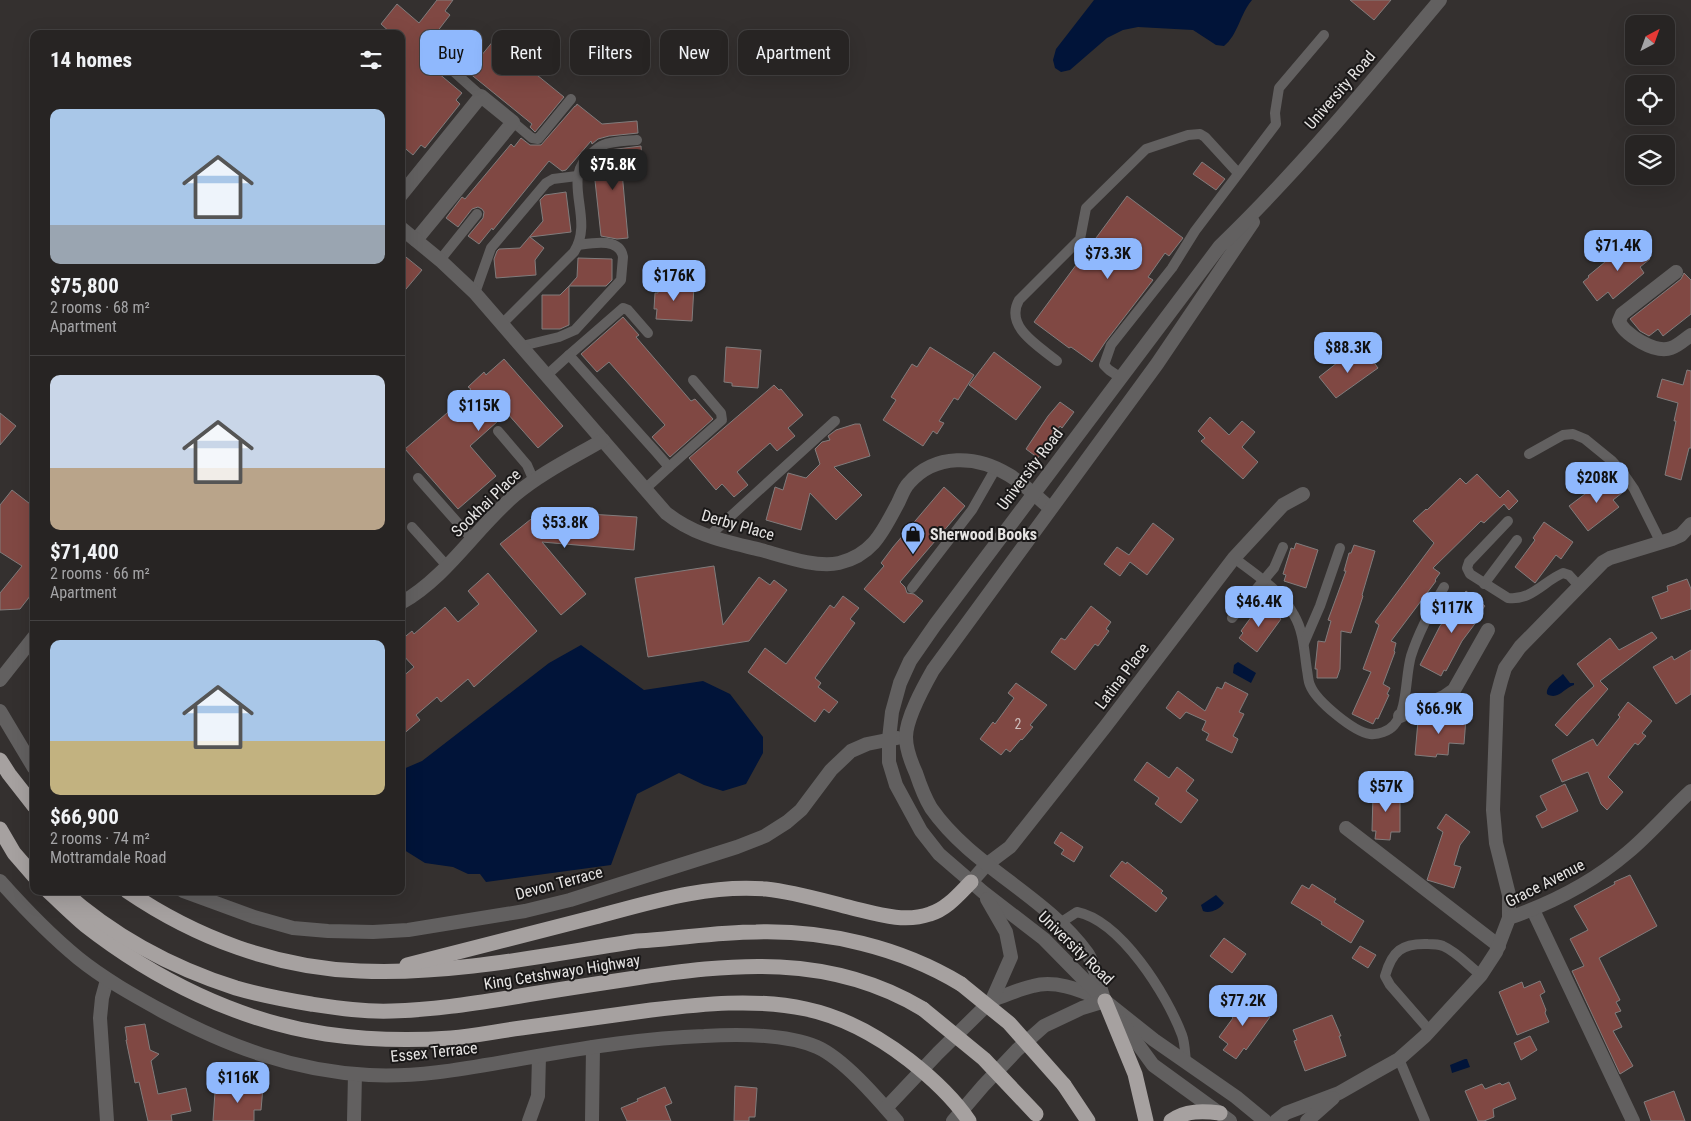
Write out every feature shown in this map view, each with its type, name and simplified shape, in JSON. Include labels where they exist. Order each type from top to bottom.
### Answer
[{"type":"highway","points":[[0,760],[8,774],[30,801]]},
{"type":"highway","points":[[0,825],[30,859]]},
{"type":"highway","points":[[0,829],[14,853],[30,871]]},
{"type":"highway","points":[[380,972],[704,890],[767,889],[879,914],[916,917],[931,914],[948,905],[971,882]]},
{"type":"highway","points":[[52,895],[84,924],[159,976],[240,1012],[282,1024],[324,1034],[405,1040],[454,1038],[674,1007],[741,1002],[773,1004],[807,1009],[840,1019],[891,1047],[943,1088],[961,1118]]},
{"type":"highway","name":"King Cetshwayo Highway","points":[[68,895],[108,926],[182,968],[237,988],[290,1000],[346,1009],[392,1011],[463,1005],[660,974],[750,965],[788,966],[826,971],[882,987],[902,996],[923,1009],[984,1059],[1039,1117]]},
{"type":"highway","name":"King Cetshwayo Highway","points":[[133,895],[184,926],[224,943],[266,957],[332,969],[380,972],[438,970],[637,941],[670,940],[734,932],[786,931],[848,940],[886,950],[935,970],[961,984],[1009,1023],[1064,1085],[1088,1121]]},
{"type":"highway","points":[[1105,1001],[1135,1074],[1146,1121]]},
{"type":"highway","points":[[1171,1121],[1183,1115],[1203,1111],[1225,1117]]},
{"type":"street","name":"University Road","points":[[1105,1001],[1044,939],[971,882],[939,854],[921,832],[896,785],[889,762],[892,712],[900,683],[910,661],[1220,246],[1266,202],[1359,97],[1440,0]]},
{"type":"street","points":[[405,190],[482,96],[513,122],[416,240]]},
{"type":"street","name":"University Road","points":[[1105,1001],[1088,954],[1060,923],[1034,900],[986,865],[956,837],[931,807],[919,784],[911,761],[906,736],[912,711],[933,670],[1138,389],[1266,202]]},
{"type":"street","name":"Derby Place","points":[[405,231],[440,260],[475,293],[666,512],[696,532],[820,564],[838,563],[858,556],[874,542],[887,527],[908,484],[936,463],[968,459],[996,468],[1010,475],[1050,508]]},
{"type":"street","points":[[1676,272],[1622,314],[1619,321],[1622,327],[1642,342],[1656,348],[1671,349],[1691,335]]},
{"type":"street","points":[[1121,378],[1138,389]]},
{"type":"street","name":"Sookhai Place","points":[[405,601],[421,591],[447,566],[514,495],[603,440]]},
{"type":"street","name":"Latina Place","points":[[971,882],[986,865],[1010,847],[1105,727],[1234,558],[1283,504],[1303,494]]},
{"type":"street","points":[[1509,918],[1509,894],[1496,843],[1494,827],[1493,789],[1499,688],[1505,668],[1520,646],[1595,569],[1610,558],[1681,535],[1691,524]]},
{"type":"street","points":[[1400,716],[1444,697],[1454,690],[1488,630]]},
{"type":"street","points":[[0,680],[30,642]]},
{"type":"street","points":[[0,711],[30,761]]},
{"type":"street","name":"Devon Terrace","points":[[194,895],[254,918],[294,928],[328,931],[373,932],[408,930],[525,911],[598,891],[737,847],[765,836],[787,822],[801,810],[831,770],[851,751],[867,744],[906,736]]},
{"type":"street","name":"Grace Avenue","points":[[1276,1121],[1286,1113],[1339,1093],[1399,1059],[1430,1031],[1481,975],[1499,946],[1509,918],[1532,910],[1579,887],[1608,868],[1628,852],[1691,791]]},
{"type":"street","points":[[1346,828],[1499,946]]},
{"type":"street","name":"Essex Terrace","points":[[0,881],[63,945],[107,980],[186,1024],[230,1044],[278,1060],[323,1070],[355,1074],[410,1075],[670,1037],[736,1034],[794,1040],[827,1052],[846,1068],[897,1121]]},
{"type":"street","points":[[886,1108],[992,1000],[1011,957],[1006,932],[983,892]]},
{"type":"street","points":[[1532,910],[1632,1121]]},
{"type":"street","points":[[107,980],[100,1018],[107,1121]]},
{"type":"street","points":[[992,1000],[1033,986],[1047,984],[1078,989],[1105,1001],[1236,1097],[1264,1121]]},
{"type":"street","points":[[1105,1001],[1133,1036],[1152,1065],[1225,1117]]},
{"type":"street","points":[[961,1118],[983,1086],[1017,1050],[1044,1026],[1082,1008],[1105,1001]]},
{"type":"street","points":[[592,1121],[593,1047]]},
{"type":"street","points":[[529,1121],[538,1096],[539,1056]]},
{"type":"street","points":[[354,1121],[355,1074]]},
{"type":"street","name":"Grace Avenue","points":[[1307,1121],[1339,1093]]},
{"type":"lane","points":[[1121,378],[1108,370],[1104,365],[1111,345],[1172,268],[1195,230],[1276,124],[1275,114],[1279,88],[1324,35]]},
{"type":"lane","points":[[458,75],[482,96]]},
{"type":"lane","points":[[513,122],[532,138],[538,139],[571,100]]},
{"type":"lane","points":[[1057,361],[1021,330],[1015,319],[1015,308],[1019,300],[1080,239],[1086,208],[1146,149],[1188,135],[1200,134],[1205,137],[1238,173]]},
{"type":"lane","points":[[502,324],[574,252],[578,245],[582,229],[577,176],[580,166],[590,154],[603,145],[637,140]]},
{"type":"lane","points":[[475,293],[492,248],[546,184],[553,179],[577,176]]},
{"type":"lane","points":[[440,260],[477,214]]},
{"type":"lane","points":[[522,346],[559,337],[575,330],[620,280],[624,257],[618,247],[602,242],[578,245]]},
{"type":"lane","points":[[547,376],[569,354],[623,308],[628,310],[648,333]]},
{"type":"lane","points":[[569,354],[669,467]]},
{"type":"lane","points":[[645,488],[720,424],[722,420],[721,413],[693,380]]},
{"type":"lane","points":[[709,536],[835,420]]},
{"type":"lane","points":[[498,432],[527,465],[534,481]]},
{"type":"lane","points":[[1529,454],[1563,435],[1573,434],[1585,439],[1612,461],[1623,473],[1634,489],[1661,543]]},
{"type":"lane","points":[[912,588],[972,510],[996,468]]},
{"type":"lane","points":[[418,478],[472,539]]},
{"type":"lane","points":[[1508,521],[1468,565],[1470,574],[1502,596],[1514,599],[1527,596],[1563,573],[1569,575],[1579,586]]},
{"type":"lane","points":[[412,527],[447,566]]},
{"type":"lane","points":[[1484,584],[1517,540]]},
{"type":"lane","points":[[1232,618],[1274,568],[1283,547]]},
{"type":"lane","points":[[1303,644],[1320,606],[1340,548]]},
{"type":"lane","points":[[1234,558],[1280,595],[1294,614],[1302,634],[1310,685],[1321,701],[1356,730],[1370,734],[1380,734],[1393,727],[1400,716],[1411,657],[1425,621],[1444,587]]},
{"type":"lane","points":[[1060,923],[1076,912],[1086,914],[1104,925],[1132,952],[1150,974],[1183,1037],[1186,1062]]},
{"type":"lane","points":[[1430,1031],[1390,986],[1385,976],[1395,955],[1410,944],[1436,944],[1451,950],[1481,975]]},
{"type":"lane","points":[[1399,1059],[1425,1121]]},
{"type":"water","points":[[1094,0],[1252,0],[1233,36],[1224,46],[1216,45],[1193,30],[1138,27],[1123,30],[1107,38],[1070,70],[1061,72],[1055,68],[1053,60],[1056,49]]},
{"type":"water","points":[[581,645],[644,690],[703,681],[730,694],[763,737],[763,753],[746,784],[723,791],[704,785],[679,773],[637,794],[611,865],[486,882],[480,874],[468,874],[453,867],[425,863],[405,850],[405,768],[422,761],[549,663]]},
{"type":"water","points":[[1238,662],[1256,673],[1251,683],[1233,673],[1234,665]]},
{"type":"water","points":[[1563,674],[1574,685],[1555,696],[1547,694],[1550,685]]},
{"type":"water","points":[[1216,895],[1224,903],[1212,911],[1203,911],[1201,905]]},
{"type":"water","points":[[1467,1059],[1470,1067],[1452,1073],[1450,1065]]},
{"type":"building","points":[[437,0],[453,0],[445,11],[450,15],[438,30],[420,30],[420,75],[440,75],[462,93],[456,100],[460,104],[425,148],[421,145],[413,155],[405,148],[405,30],[388,30],[381,24],[397,4],[419,23]]},
{"type":"building","points":[[1350,0],[1391,0],[1374,20]]},
{"type":"building","points":[[492,42],[492,75],[537,75],[564,97],[535,132],[530,127],[532,124],[472,75],[482,75],[482,55]]},
{"type":"building","points":[[577,104],[602,124],[637,121],[638,133],[609,136],[598,139],[592,144],[591,141],[566,170],[562,171],[549,161],[493,230],[492,228],[479,244],[468,236],[483,218],[484,212],[482,209],[478,207],[472,209],[458,227],[446,218],[462,197],[465,199],[511,144],[514,147],[521,138],[530,145],[541,145]]},
{"type":"building","points":[[641,146],[642,159],[621,161],[628,238],[617,239],[601,236],[593,162],[609,150]]},
{"type":"building","points":[[1202,162],[1225,179],[1216,190],[1193,174]]},
{"type":"building","points":[[566,192],[571,232],[530,237],[544,248],[535,260],[536,275],[496,278],[494,259],[497,251],[499,249],[520,248],[543,221],[540,200],[545,195]]},
{"type":"building","points":[[1127,196],[1183,238],[1169,256],[1165,253],[1148,277],[1153,280],[1092,362],[1071,347],[1069,348],[1034,322]]},
{"type":"building","points":[[1636,240],[1650,259],[1640,267],[1644,273],[1613,299],[1608,292],[1597,301],[1583,282],[1628,243],[1630,245]]},
{"type":"building","points":[[405,256],[422,270],[405,290]]},
{"type":"building","points":[[578,258],[612,259],[612,280],[606,286],[569,286],[577,277]]},
{"type":"building","points":[[1684,273],[1691,280],[1691,314],[1663,336],[1658,329],[1649,336],[1640,331],[1630,319],[1681,279]]},
{"type":"building","points":[[658,284],[694,286],[692,321],[656,319],[657,309],[654,309],[655,293],[658,293]]},
{"type":"building","points":[[569,286],[569,325],[560,329],[542,329],[542,295],[560,295]]},
{"type":"building","points":[[623,317],[639,335],[636,337],[691,401],[695,399],[713,419],[670,457],[652,437],[665,425],[609,362],[597,372],[581,354]]},
{"type":"building","points":[[726,347],[761,350],[758,388],[732,386],[732,383],[724,382]]},
{"type":"building","points":[[930,347],[974,375],[958,400],[954,398],[939,421],[944,423],[937,434],[933,431],[923,446],[883,420],[896,400],[891,397],[912,364],[917,367]]},
{"type":"building","points":[[994,352],[1041,387],[1016,420],[969,385]]},
{"type":"building","points":[[1351,352],[1357,361],[1367,353],[1378,368],[1336,398],[1319,377]]},
{"type":"building","points":[[504,359],[563,426],[538,448],[507,413],[470,446],[496,476],[458,509],[405,449],[454,407],[453,405],[471,389],[468,387],[484,372],[486,375]]},
{"type":"building","points":[[1687,370],[1691,371],[1691,448],[1689,448],[1681,480],[1665,475],[1678,403],[1657,397],[1662,379],[1683,385]]},
{"type":"building","points":[[774,385],[779,390],[781,389],[803,415],[788,428],[795,436],[777,451],[770,443],[737,472],[748,485],[734,497],[722,484],[716,490],[689,458]]},
{"type":"building","points":[[1060,402],[1074,412],[1062,428],[1060,426],[1038,458],[1026,449],[1048,416]]},
{"type":"building","points":[[0,413],[16,426],[0,445]]},
{"type":"building","points":[[1210,417],[1229,435],[1242,421],[1255,432],[1242,447],[1258,462],[1243,479],[1201,441],[1205,438],[1198,431]]},
{"type":"building","points":[[860,424],[870,456],[834,467],[862,495],[836,520],[810,493],[801,530],[766,520],[775,487],[783,490],[788,473],[806,478],[820,464],[815,449],[822,442],[830,440],[828,436],[836,430]]},
{"type":"building","points":[[1477,474],[1500,498],[1508,490],[1518,501],[1509,510],[1504,504],[1484,523],[1481,521],[1433,568],[1440,573],[1436,581],[1391,641],[1396,643],[1395,652],[1383,684],[1390,688],[1387,694],[1389,695],[1378,719],[1376,718],[1373,724],[1352,714],[1371,672],[1363,669],[1379,625],[1375,622],[1434,543],[1413,521],[1460,478],[1466,484]]},
{"type":"building","points":[[1609,476],[1622,493],[1613,500],[1619,507],[1588,531],[1569,506]]},
{"type":"building","points":[[944,487],[965,506],[900,582],[905,587],[907,593],[914,594],[923,601],[904,623],[864,589],[884,566],[881,563],[893,547]]},
{"type":"building","points":[[12,490],[30,504],[30,596],[20,609],[0,610],[0,593],[22,566],[0,552],[0,505]]},
{"type":"building","points":[[541,511],[637,517],[634,550],[542,542],[586,594],[561,615],[500,544]]},
{"type":"building","points":[[1544,522],[1573,542],[1561,559],[1556,555],[1535,583],[1515,567],[1535,540],[1533,538]]},
{"type":"building","points":[[1153,523],[1174,539],[1147,575],[1130,562],[1120,576],[1104,564],[1117,547],[1129,555]]},
{"type":"building","points":[[1296,543],[1318,550],[1306,588],[1284,581],[1286,575],[1283,574],[1291,548],[1294,549]]},
{"type":"building","points":[[1354,545],[1375,551],[1363,596],[1351,633],[1341,631],[1340,669],[1337,678],[1317,678],[1317,669],[1315,669],[1318,641],[1325,642],[1331,621],[1328,620],[1346,571],[1344,571],[1349,553],[1351,553]]},
{"type":"building","points":[[714,566],[723,625],[759,577],[770,585],[774,580],[787,590],[749,641],[648,657],[635,578]]},
{"type":"building","points":[[488,573],[537,631],[474,687],[468,679],[441,702],[437,697],[416,715],[420,720],[405,733],[405,675],[414,667],[405,657],[405,637],[412,631],[414,634],[445,607],[458,622],[479,604],[468,591]]},
{"type":"building","points":[[1687,579],[1691,589],[1691,609],[1661,619],[1652,597],[1668,591],[1667,586]]},
{"type":"building","points":[[1466,591],[1485,606],[1481,611],[1483,613],[1462,641],[1446,671],[1444,670],[1441,676],[1420,665],[1440,626]]},
{"type":"building","points":[[843,596],[859,608],[850,619],[855,623],[815,678],[821,683],[818,687],[838,702],[829,713],[824,709],[815,722],[748,672],[765,648],[786,664],[830,605],[834,608]]},
{"type":"building","points":[[1263,605],[1281,619],[1257,652],[1239,638],[1243,633],[1241,631],[1257,609],[1259,611]]},
{"type":"building","points":[[1091,606],[1111,622],[1106,629],[1109,631],[1098,646],[1095,644],[1075,670],[1051,652],[1061,638],[1065,640]]},
{"type":"building","points":[[1652,632],[1657,638],[1600,681],[1608,689],[1567,736],[1555,725],[1594,686],[1577,664],[1610,638],[1619,650]]},
{"type":"building","points":[[1691,650],[1691,694],[1676,704],[1653,667],[1672,656],[1674,660]]},
{"type":"building","points":[[1225,682],[1248,694],[1239,712],[1244,714],[1233,736],[1238,739],[1232,753],[1206,740],[1209,734],[1202,730],[1206,721],[1186,712],[1180,719],[1166,708],[1178,691],[1205,711],[1217,687],[1222,689]]},
{"type":"building","points":[[1016,683],[1047,705],[1030,725],[1033,727],[1022,740],[1010,752],[1006,749],[1001,755],[980,739],[993,722],[995,724],[1014,698],[1008,693]]},
{"type":"building","points":[[1628,702],[1652,721],[1642,733],[1646,736],[1638,745],[1635,743],[1608,777],[1623,792],[1607,810],[1601,804],[1588,772],[1562,782],[1552,760],[1593,739],[1597,746],[1620,717],[1618,715]]},
{"type":"building","points":[[1430,714],[1466,718],[1464,744],[1449,743],[1448,755],[1437,754],[1436,757],[1415,755],[1418,721],[1429,722]]},
{"type":"building","points":[[1147,762],[1169,778],[1177,767],[1194,780],[1186,791],[1198,800],[1181,823],[1155,804],[1159,798],[1134,780]]},
{"type":"building","points":[[1565,784],[1578,811],[1542,828],[1536,816],[1547,810],[1540,796]]},
{"type":"building","points":[[1378,787],[1400,788],[1400,832],[1391,832],[1390,840],[1375,839],[1376,831],[1372,831],[1373,795],[1377,795]]},
{"type":"building","points":[[1446,814],[1470,832],[1460,845],[1454,865],[1461,867],[1454,888],[1427,880],[1443,832],[1437,828]]},
{"type":"building","points":[[1061,832],[1083,847],[1074,862],[1061,854],[1064,850],[1054,843]]},
{"type":"building","points":[[1122,861],[1126,864],[1127,862],[1163,891],[1161,893],[1167,898],[1156,912],[1110,876]]},
{"type":"building","points":[[1630,875],[1657,926],[1599,958],[1620,1000],[1616,1002],[1621,1011],[1615,1013],[1622,1027],[1613,1031],[1633,1066],[1620,1074],[1572,971],[1584,966],[1570,939],[1588,930],[1574,906],[1615,884],[1614,882]]},
{"type":"building","points":[[1312,884],[1336,899],[1334,902],[1364,921],[1351,943],[1291,903],[1302,885],[1309,889]]},
{"type":"building","points":[[1224,938],[1246,954],[1232,973],[1210,956]]},
{"type":"building","points":[[1360,946],[1376,955],[1368,968],[1352,958]]},
{"type":"building","points":[[1540,981],[1545,992],[1540,995],[1549,1022],[1517,1035],[1499,992],[1522,982],[1524,988]]},
{"type":"building","points":[[1243,996],[1255,1006],[1257,1004],[1266,1011],[1265,1013],[1270,1017],[1246,1050],[1244,1048],[1236,1059],[1223,1050],[1228,1044],[1219,1037],[1233,1018],[1229,1014]]},
{"type":"building","points":[[1332,1015],[1341,1036],[1339,1036],[1346,1056],[1305,1071],[1294,1041],[1297,1040],[1293,1030]]},
{"type":"building","points":[[145,1024],[150,1050],[159,1054],[151,1061],[158,1094],[186,1088],[191,1111],[171,1115],[172,1121],[148,1121],[139,1082],[135,1083],[125,1027]]},
{"type":"building","points":[[1530,1036],[1537,1050],[1521,1060],[1514,1043]]},
{"type":"building","points":[[1509,1082],[1516,1099],[1493,1109],[1494,1117],[1478,1121],[1465,1091],[1482,1084],[1485,1089],[1500,1083],[1502,1085]]},
{"type":"building","points":[[243,1085],[263,1087],[261,1110],[254,1110],[254,1121],[213,1121],[215,1092],[234,1094],[235,1087],[243,1088]]},
{"type":"building","points":[[735,1086],[757,1088],[755,1117],[749,1117],[749,1121],[734,1121]]},
{"type":"building","points":[[665,1087],[672,1103],[665,1106],[671,1121],[627,1121],[621,1108]]},
{"type":"building","points":[[1674,1091],[1685,1121],[1651,1121],[1644,1102]]},
{"type":"place","name":"Sherwood Books","points":[[913,555]]}]
